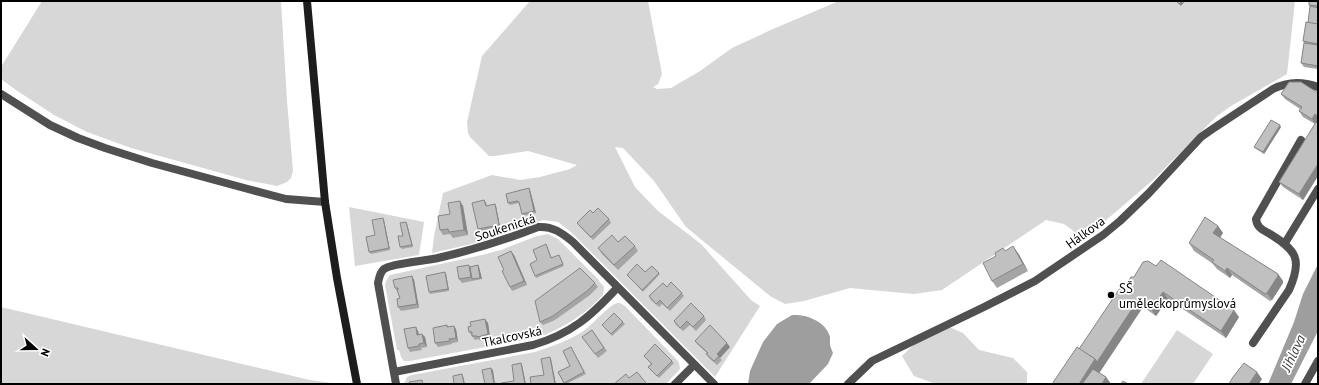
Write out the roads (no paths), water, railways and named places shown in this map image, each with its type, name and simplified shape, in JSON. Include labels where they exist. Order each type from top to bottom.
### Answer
[{"type":"main road","points":[[307,1],[325,202],[337,278],[357,384]]},
{"type":"street","name":"Hálkova","points":[[848,384],[872,361],[984,308],[1035,281],[1103,235],[1149,193],[1201,137],[1273,89],[1283,84],[1292,82],[1303,82],[1318,86]]},
{"type":"street","points":[[1,94],[50,124],[78,138],[105,148],[152,163],[256,191],[286,198],[325,202]]},
{"type":"street","points":[[1253,343],[1289,290],[1294,280],[1296,257],[1285,243],[1260,229],[1256,219],[1301,140]]},
{"type":"street","points":[[1285,243],[1318,189]]},
{"type":"street","name":"Soukenická","points":[[396,384],[378,283],[383,269],[391,266],[481,248],[538,227],[547,227],[555,229],[573,242],[714,384]]},
{"type":"street","name":"Tkalcovská","points":[[394,372],[544,342],[557,337],[581,323],[618,288]]},
{"type":"street","points":[[1305,384],[1318,361]]},
{"type":"street","points":[[675,384],[694,365]]},
{"type":"water","name":"Jihlava","points":[[1318,264],[1318,331],[1291,384],[1268,384],[1294,322],[1303,294]]},
{"type":"water","points":[[792,315],[809,317],[820,323],[828,331],[833,353],[828,364],[809,384],[748,384],[750,371],[763,342],[777,324]]},
{"type":"place","name":"SŠ uměleckoprůmyslová","points":[[1111,295]]}]
